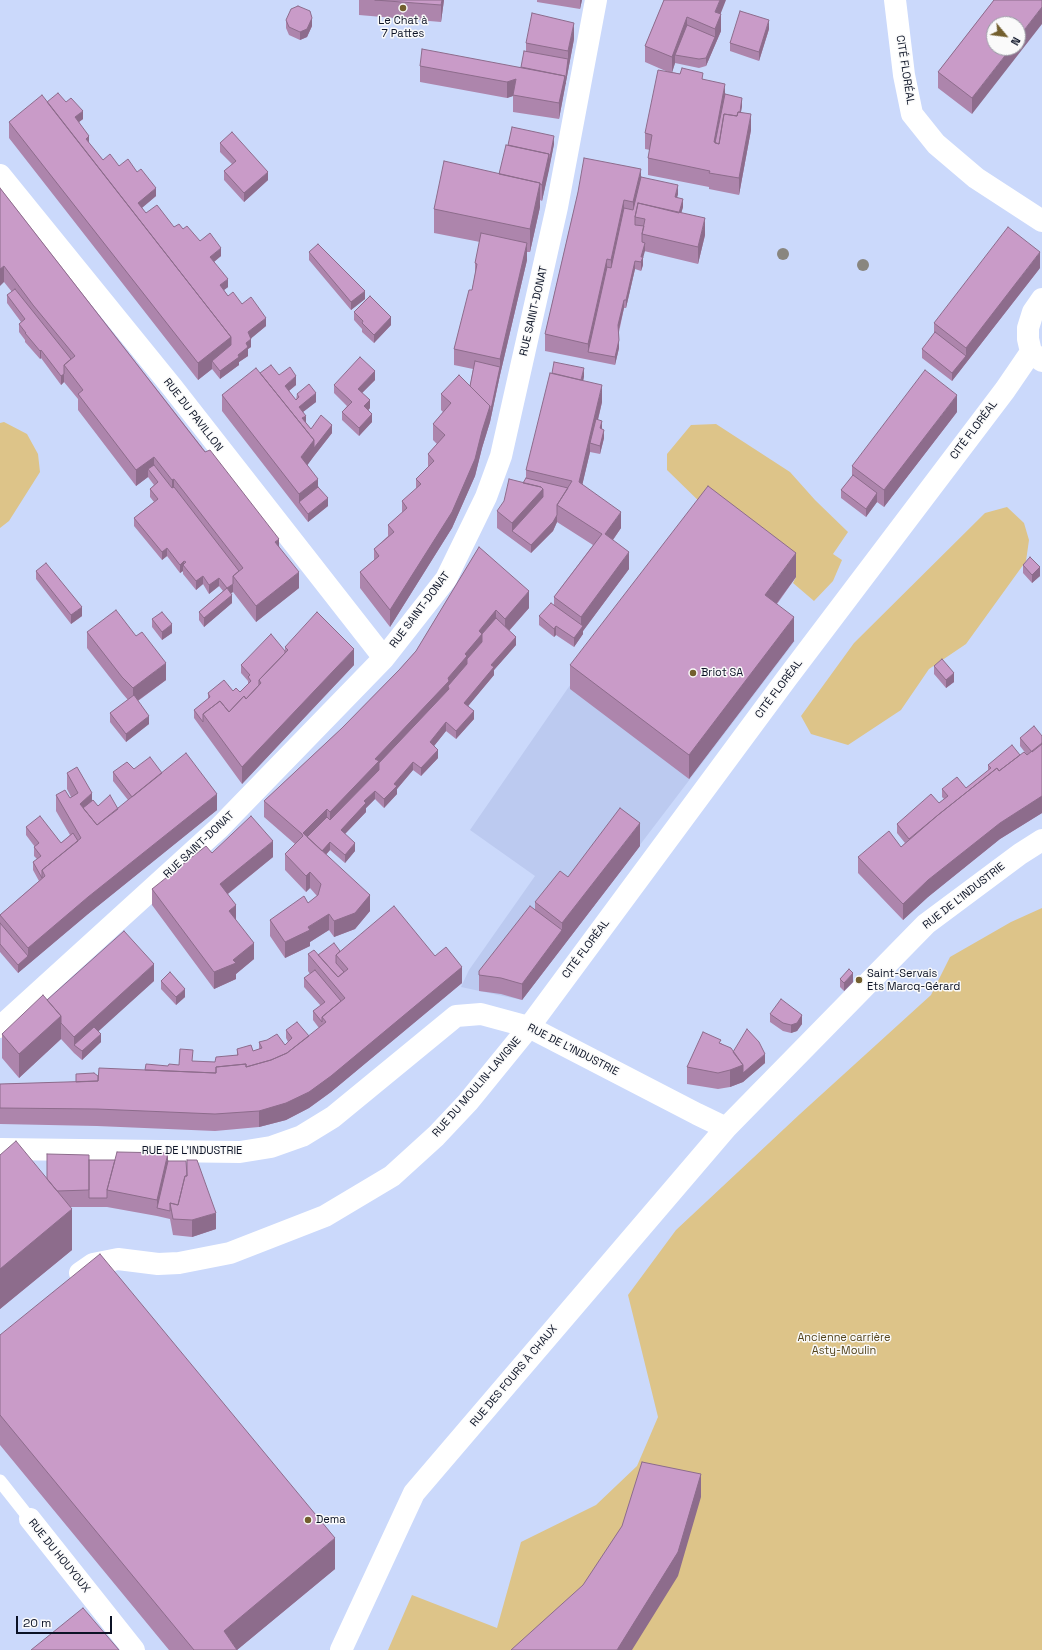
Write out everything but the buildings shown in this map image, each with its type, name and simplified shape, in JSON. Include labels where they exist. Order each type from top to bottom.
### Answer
[{"type":"street","name":"RUE SAINT-DONAT","points":[[0,1026],[219,828],[384,658],[446,579],[486,497],[501,456],[557,207],[596,0]]},
{"type":"street","name":"CITÉ FLORÉAL","points":[[895,0],[904,75],[912,114],[936,144],[976,178],[1042,221]]},
{"type":"street","name":"RUE DU PAVILLON","points":[[0,175],[172,387],[384,658]]},
{"type":"street","name":"CITÉ FLORÉAL","points":[[529,1026],[787,678],[1004,390],[1037,356],[1028,339],[1028,328],[1033,312],[1042,299]]},
{"type":"street","name":"RUE DE L'INDUSTRIE","points":[[0,1149],[232,1152],[271,1146],[302,1136],[333,1117],[456,1016],[481,1014],[529,1026],[726,1128],[926,924],[1020,854],[1042,840]]},
{"type":"street","name":"RUE DU MOULIN-LAVIGNE","points":[[64,1284],[93,1264],[118,1260],[158,1264],[179,1263],[230,1253],[325,1216],[392,1176],[436,1136],[468,1102],[529,1026]]},
{"type":"street","name":"RUE DES FOURS À CHAUX","points":[[341,1650],[414,1493],[726,1128]]},
{"type":"street","points":[[14,1168],[24,1150]]},
{"type":"street","name":"RUE DU HOUYOUX","points":[[30,1519],[134,1650]]},
{"type":"lane","name":"RUE DU HOUYOUX","points":[[0,1481],[30,1519]]},
{"type":"shaded area","points":[[708,510],[796,577],[767,618],[795,641],[522,1000],[461,987],[469,970],[535,876],[470,830],[568,688]]},
{"type":"green space","points":[[4,422],[27,434],[38,454],[40,472],[9,521],[0,528],[0,423]]},
{"type":"green space","points":[[716,424],[790,472],[815,500],[848,532],[833,554],[842,560],[833,581],[814,601],[793,583],[796,577],[708,510],[667,470],[667,454],[691,425]]},
{"type":"green space","points":[[1007,507],[1024,523],[1029,540],[1026,561],[966,644],[929,669],[901,710],[848,745],[811,734],[801,716],[854,643],[985,513]]},
{"type":"green space","name":"Ancienne carrière Asty-Moulin","points":[[1042,908],[1042,1650],[388,1650],[412,1595],[497,1628],[521,1542],[596,1505],[637,1466],[658,1417],[628,1295],[676,1230],[800,1114],[931,995],[950,957],[1011,922]]},
{"type":"place","name":"Le Chat à 7 Pattes","points":[[403,8]]},
{"type":"place","name":"Briot SA","points":[[693,673]]},
{"type":"place","name":"Saint-Servais Ets Marcq-Gérard","points":[[859,980]]},
{"type":"place","name":"Dema","points":[[308,1520]]}]
